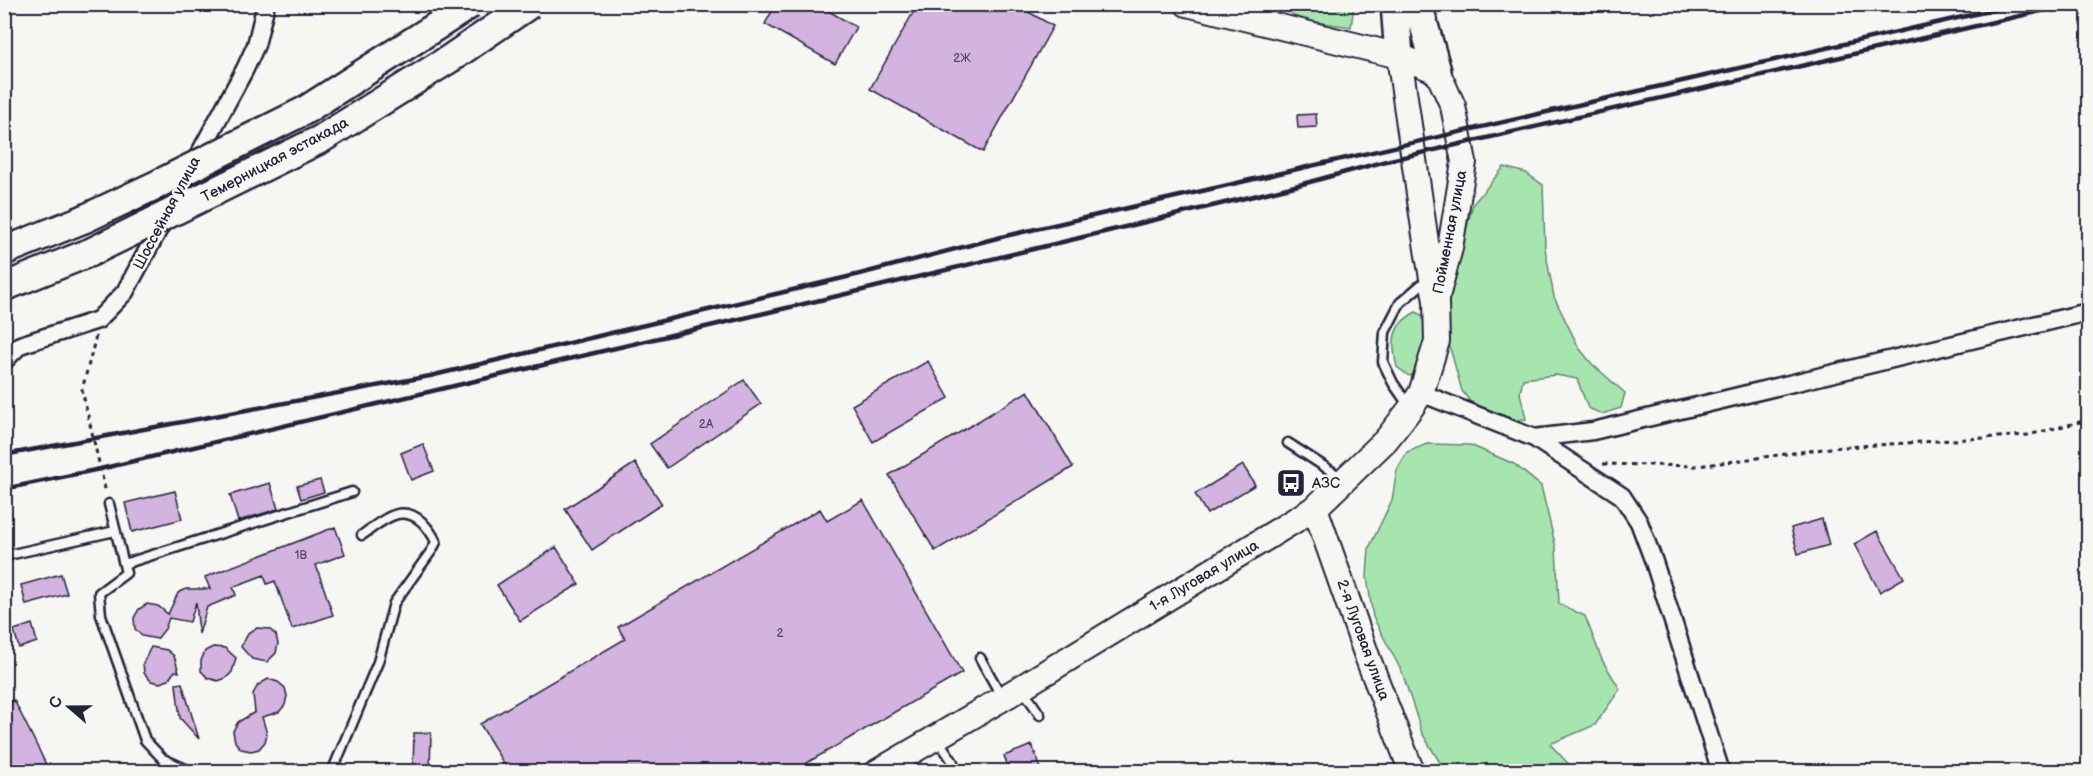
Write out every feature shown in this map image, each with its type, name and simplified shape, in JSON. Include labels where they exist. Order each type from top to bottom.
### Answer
[{"type":"main road","name":"Темерницкая эстакада","points":[[4,251],[114,205],[304,111],[471,4]]},
{"type":"main road","name":"Темерницкая эстакада","points":[[4,287],[102,247],[321,139],[451,58],[530,4]]},
{"type":"main road","points":[[1395,4],[1399,56]]},
{"type":"main road","points":[[1188,5],[1268,15],[1399,56],[1437,71]]},
{"type":"main road","points":[[1399,56],[1421,15]]},
{"type":"main road","points":[[1421,15],[1437,71]]},
{"type":"main road","name":"Пойменная улица","points":[[1399,56],[1436,301]]},
{"type":"main road","name":"Пойменная улица","points":[[1436,301],[1450,248],[1464,162],[1453,106],[1437,71]]},
{"type":"main road","name":"1-я Луговая улица","points":[[877,771],[1012,693],[1315,508],[1386,440],[1416,400],[1437,341],[1436,301]]},
{"type":"main road","name":"2-я Луговая улица","points":[[1315,508],[1368,659],[1412,771]]},
{"type":"street","name":"Шоссейная улица","points":[[4,361],[20,345],[98,320],[125,292],[245,69],[256,45],[266,4]]},
{"type":"street","points":[[1534,438],[1593,432],[2088,312]]},
{"type":"street","points":[[1416,400],[1534,438],[1622,496],[1639,522],[1654,562],[1721,771]]},
{"type":"lane","points":[[1416,400],[1393,383],[1383,362],[1385,332],[1400,303],[1431,276]]},
{"type":"lane","points":[[1288,443],[1345,480]]},
{"type":"lane","points":[[124,564],[352,492]]},
{"type":"lane","points":[[109,504],[126,573],[99,594],[101,615],[145,740],[163,759],[192,771]]},
{"type":"lane","points":[[332,771],[378,662],[394,603],[436,542],[432,532],[414,515],[407,513],[398,513],[362,535]]},
{"type":"lane","points":[[4,556],[115,531]]},
{"type":"lane","points":[[980,658],[1012,693],[1040,715]]},
{"type":"lane","points":[[936,738],[953,762]]},
{"type":"path","points":[[98,320],[95,345],[82,390],[109,504]]},
{"type":"path","points":[[1600,464],[1698,466],[1830,448],[2028,435],[2088,420]]},
{"type":"green space","points":[[1289,5],[1354,5],[1351,27],[1294,19]]},
{"type":"green space","points":[[1504,167],[1526,173],[1543,185],[1545,249],[1554,297],[1579,348],[1592,364],[1625,393],[1621,408],[1602,414],[1588,408],[1577,379],[1556,375],[1523,379],[1520,393],[1526,419],[1509,421],[1478,412],[1462,391],[1442,319],[1473,204]]},
{"type":"green space","points":[[1416,312],[1425,317],[1427,328],[1418,373],[1409,376],[1397,367],[1394,342],[1397,329]]},
{"type":"green space","points":[[1427,444],[1470,445],[1514,464],[1541,486],[1556,548],[1559,604],[1585,616],[1602,660],[1620,689],[1595,725],[1550,744],[1575,771],[1445,771],[1422,733],[1402,672],[1373,617],[1367,577],[1369,548],[1392,500],[1397,470],[1407,452]]},
{"type":"building","points":[[776,4],[817,4],[856,27],[835,64],[765,24]]},
{"type":"building","points":[[918,4],[1015,4],[1053,26],[983,152],[870,89]]},
{"type":"building","points":[[1316,114],[1317,127],[1298,128],[1297,115]]},
{"type":"building","points":[[928,361],[949,398],[873,442],[852,405]]},
{"type":"building","points":[[744,380],[761,404],[667,468],[650,444]]},
{"type":"building","points":[[1028,391],[1073,467],[935,551],[889,475]]},
{"type":"building","points":[[423,444],[434,471],[411,480],[401,453]]},
{"type":"building","points":[[635,463],[662,504],[592,550],[565,509]]},
{"type":"building","points":[[1243,465],[1255,485],[1207,514],[1195,494]]},
{"type":"building","points":[[320,480],[324,492],[301,499],[297,486]]},
{"type":"building","points":[[270,483],[278,509],[238,521],[230,495]]},
{"type":"building","points":[[175,491],[182,519],[132,532],[125,503]]},
{"type":"building","points":[[863,500],[962,673],[793,771],[508,771],[480,724],[625,639],[618,627],[820,509],[827,521]]},
{"type":"building","points":[[1822,519],[1829,545],[1798,554],[1791,528]]},
{"type":"building","points":[[335,527],[345,554],[316,565],[333,615],[292,629],[275,581],[267,584],[264,575],[233,587],[236,595],[207,607],[199,634],[196,602],[190,622],[169,618],[165,629],[157,639],[142,636],[135,629],[134,618],[139,609],[147,604],[158,606],[168,614],[178,593],[186,589],[210,589],[205,577]]},
{"type":"building","points":[[1877,531],[1904,578],[1880,592],[1854,544]]},
{"type":"building","points":[[556,547],[579,584],[520,621],[497,585]]},
{"type":"building","points":[[61,574],[67,594],[26,605],[21,585]]},
{"type":"building","points":[[32,624],[37,642],[19,648],[14,630]]},
{"type":"building","points":[[257,628],[269,629],[276,635],[278,644],[276,653],[267,662],[252,659],[241,647],[249,632]]},
{"type":"building","points":[[151,647],[167,650],[174,656],[179,672],[175,671],[168,680],[160,683],[151,681],[144,673],[143,663]]},
{"type":"building","points":[[213,647],[225,648],[236,658],[232,672],[226,678],[218,681],[208,678],[201,671],[201,661],[205,651]]},
{"type":"building","points":[[268,679],[278,682],[285,688],[287,696],[285,705],[279,712],[262,717],[267,734],[265,742],[259,749],[251,751],[241,749],[235,742],[233,731],[238,722],[255,712],[253,694],[258,685]]},
{"type":"building","points":[[182,683],[199,739],[180,718],[176,684]]},
{"type":"building","points":[[14,700],[49,771],[4,771],[4,705]]},
{"type":"building","points":[[414,733],[431,733],[430,771],[413,771]]},
{"type":"building","points":[[1032,745],[1042,771],[1010,771],[1004,756]]},
{"type":"railway","points":[[4,455],[430,376],[860,274],[1001,237],[2019,4]]},
{"type":"railway","points":[[4,489],[100,469],[863,290],[1295,186],[1386,161],[2072,4]]},
{"type":"place","name":"АЗС","points":[[1291,483]]}]
